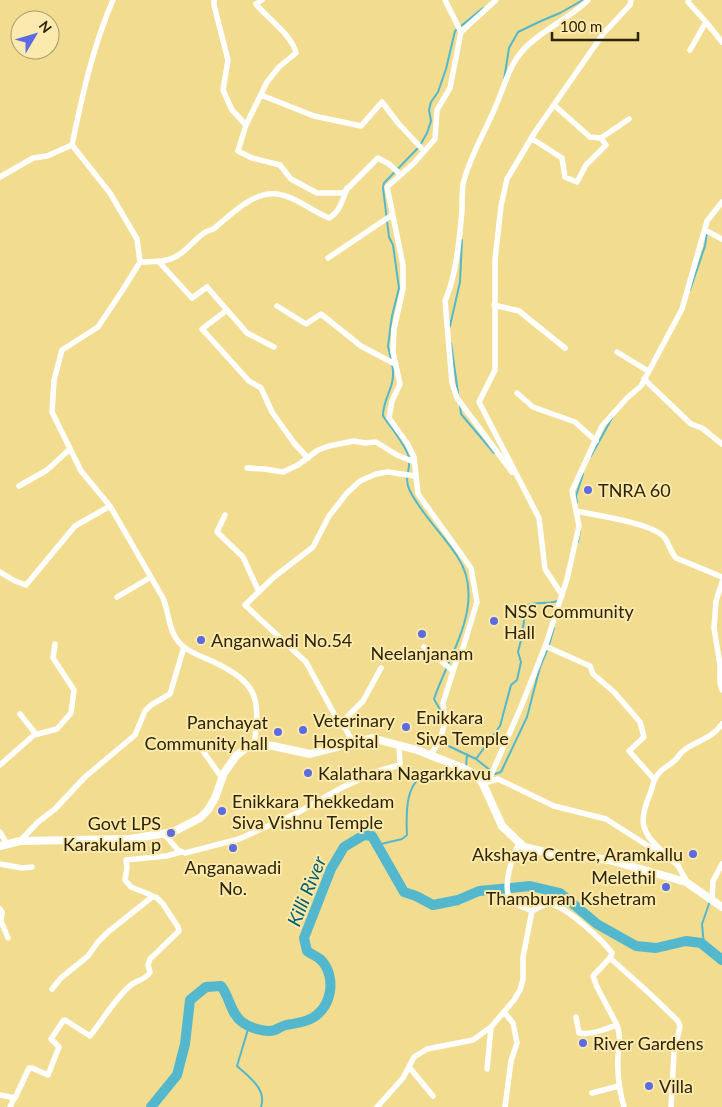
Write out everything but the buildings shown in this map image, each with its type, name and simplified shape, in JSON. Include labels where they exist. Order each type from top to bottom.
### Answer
[{"type":"main road","points":[[3,845],[20,841],[130,839],[173,832],[200,818],[208,810],[215,798],[222,778],[236,756],[247,747],[254,744],[310,754],[372,738],[430,756],[465,769],[487,780],[502,826],[524,848],[610,860],[686,882],[722,908]]},
{"type":"street","points":[[72,145],[85,84],[113,0]]},
{"type":"street","points":[[214,0],[228,60],[223,90],[232,110],[246,125]]},
{"type":"street","points":[[262,0],[256,4],[295,47],[296,53],[279,67],[267,82],[246,125],[238,151],[252,158],[280,165],[291,179],[318,193],[343,193],[378,158],[397,171]]},
{"type":"street","points":[[430,756],[438,743],[445,720],[443,703],[449,668],[464,648],[477,602],[471,568],[418,494],[410,475],[414,457],[408,443],[389,418],[392,401],[400,384],[393,352],[394,329],[403,289],[403,265],[387,187],[397,171],[424,151],[436,139],[437,110],[450,88],[460,29],[444,0]]},
{"type":"street","points":[[522,483],[457,398],[452,382],[445,301],[455,266],[463,184],[501,95],[510,69],[523,50],[538,35],[576,12],[588,0]]},
{"type":"street","points":[[561,597],[545,569],[539,518],[479,402],[495,370],[494,305],[501,206],[507,179],[531,138],[603,34],[630,5],[632,0]]},
{"type":"street","points":[[689,0],[688,2],[722,42]]},
{"type":"street","points":[[460,29],[494,1]]},
{"type":"street","points":[[690,50],[706,22]]},
{"type":"street","points":[[261,94],[314,116],[361,126],[382,102],[398,123],[424,151]]},
{"type":"street","points":[[554,105],[590,137],[601,138],[629,120]]},
{"type":"street","points":[[531,138],[562,158],[565,177],[577,182],[586,165],[606,145],[601,138]]},
{"type":"street","points":[[0,177],[32,158],[47,156],[72,145]]},
{"type":"street","points":[[72,145],[110,193],[137,239],[140,262],[98,327],[62,350],[54,380],[52,412],[81,471],[110,506],[151,578],[166,606],[169,625],[184,647],[230,670],[247,683],[258,715],[254,744]]},
{"type":"street","points":[[140,262],[159,262],[176,257],[203,234],[216,228],[229,215],[253,198],[269,194],[279,194],[290,197],[329,218],[335,215],[339,209],[347,188]]},
{"type":"street","points":[[487,780],[494,769],[521,707],[545,646],[561,597],[579,526],[572,491],[602,426],[627,398],[641,386],[682,309],[708,221],[721,205]]},
{"type":"street","points":[[328,258],[392,215]]},
{"type":"street","points":[[705,230],[722,239]]},
{"type":"street","points":[[159,262],[192,298],[207,287],[247,333],[274,347]]},
{"type":"street","points":[[494,305],[520,311],[565,348]]},
{"type":"street","points":[[277,306],[306,324],[321,314],[361,346],[395,364]]},
{"type":"street","points":[[227,310],[202,329],[249,381],[261,388],[272,412],[294,443],[308,458]]},
{"type":"street","points":[[617,352],[648,371]]},
{"type":"street","points":[[644,379],[691,424],[702,428],[722,444]]},
{"type":"street","points":[[517,393],[533,407],[575,422],[596,441]]},
{"type":"street","points":[[247,468],[283,472],[318,450],[354,441],[376,442],[397,455],[414,462]]},
{"type":"street","points":[[19,486],[47,470],[70,449]]},
{"type":"street","points":[[353,742],[345,728],[338,721],[306,662],[246,605],[274,577],[313,547],[329,516],[347,493],[360,481],[376,474],[388,472],[410,475]]},
{"type":"street","points":[[0,572],[26,585],[75,526],[110,506]]},
{"type":"street","points":[[576,511],[618,519],[652,530],[663,536],[676,558],[722,577]]},
{"type":"street","points":[[225,515],[216,532],[242,557],[259,592]]},
{"type":"street","points":[[117,597],[151,578]]},
{"type":"street","points":[[722,582],[715,610],[714,628],[720,642],[722,690]]},
{"type":"street","points":[[0,764],[34,735],[57,729],[71,713],[74,690],[53,658],[55,644]]},
{"type":"street","points":[[424,646],[449,668]]},
{"type":"street","points":[[545,646],[590,666],[593,674],[614,692],[640,722],[644,737],[629,751],[654,779]]},
{"type":"street","points":[[20,841],[85,777],[135,735],[145,711],[151,705],[170,694],[184,647]]},
{"type":"street","points":[[345,728],[346,718],[363,701],[382,668]]},
{"type":"street","points":[[20,714],[35,733],[34,735]]},
{"type":"street","points":[[686,882],[678,865],[655,845],[643,830],[642,815],[654,779],[660,771],[675,761],[682,752],[715,733],[722,724]]},
{"type":"street","points":[[198,744],[222,778]]},
{"type":"street","points":[[10,1107],[29,1068],[48,1075],[59,1047],[52,1039],[63,1021],[65,1020],[90,1036],[122,992],[136,981],[148,975],[150,972],[148,965],[150,959],[179,931],[163,904],[156,897],[131,887],[125,880],[126,860],[185,853],[239,838],[381,770],[400,765],[399,745]]},
{"type":"street","points":[[487,780],[498,779],[554,806],[606,819],[678,865]]},
{"type":"street","points":[[0,832],[3,845]]},
{"type":"street","points":[[164,834],[181,852]]},
{"type":"street","points":[[519,843],[509,866],[509,891],[512,901],[532,911]]},
{"type":"street","points":[[0,864],[32,868]]},
{"type":"street","points":[[710,899],[713,882],[722,864]]},
{"type":"street","points":[[52,988],[88,956],[108,932],[152,897]]},
{"type":"street","points":[[532,911],[548,904],[557,906],[586,926],[612,953],[610,958],[593,976],[617,1025],[620,1043],[618,1054],[619,1086],[624,1107]]},
{"type":"street","points":[[0,909],[2,912],[1,921],[8,938]]},
{"type":"street","points":[[377,1107],[403,1078],[414,1057],[422,1051],[473,1040],[491,1027],[504,1012],[520,990],[524,979],[523,957],[532,911]]},
{"type":"street","points":[[610,958],[649,992],[678,1021],[680,1026],[674,1053],[671,1107]]},
{"type":"street","points":[[504,1012],[513,1023],[517,1044],[511,1061],[505,1107]]},
{"type":"street","points":[[576,1017],[579,1033],[596,1032],[617,1025]]},
{"type":"street","points":[[487,1068],[491,1027]]},
{"type":"street","points":[[409,1067],[433,1096]]},
{"type":"street","points":[[592,1092],[619,1086]]},
{"type":"street","points":[[0,1095],[14,1098]]},
{"type":"waterway","points":[[504,80],[509,48],[518,32],[560,13],[583,0]]},
{"type":"waterway","points":[[391,359],[388,346],[392,316],[399,288],[393,245],[389,237],[384,183],[419,147],[427,133],[431,121],[429,110],[431,102],[438,92],[446,69],[455,31],[483,8]]},
{"type":"waterway","points":[[690,290],[705,246],[707,232]]},
{"type":"waterway","points":[[450,326],[460,282],[462,240]]},
{"type":"waterway","points":[[451,343],[458,393]]},
{"type":"waterway","points":[[392,364],[393,379],[383,416],[402,442],[409,458],[407,482],[410,491],[420,508],[457,556],[466,574],[469,591],[463,628],[434,699],[442,713]]},
{"type":"waterway","points":[[460,405],[461,414],[494,453]]},
{"type":"waterway","points":[[591,456],[612,418]]},
{"type":"waterway","points":[[577,503],[576,496],[583,474]]},
{"type":"waterway","points":[[578,542],[580,530]]},
{"type":"waterway","points":[[440,742],[476,759],[500,726],[511,685],[517,680],[521,662],[518,652],[526,606],[558,601]]},
{"type":"waterway","points":[[549,645],[554,628]]},
{"type":"waterway","points":[[476,759],[495,774],[501,772],[527,717],[540,667],[547,650]]},
{"type":"waterway","points":[[466,767],[467,754]]},
{"type":"waterway","points":[[377,845],[402,839],[407,835],[407,807],[412,788],[417,781],[424,776],[434,774],[462,780],[464,771]]},
{"type":"waterway","name":"Killi River","points":[[151,1107],[177,1075],[185,1044],[190,1000],[206,987],[221,986],[232,1010],[238,1018],[249,1026],[263,1030],[271,1031],[285,1025],[305,1021],[323,1009],[330,992],[329,974],[326,966],[320,959],[307,951],[304,938],[331,869],[344,847],[364,835],[372,836],[404,892],[433,905],[458,900],[479,891],[530,886],[560,893],[597,924],[636,946],[656,948],[686,941],[701,943],[722,960]]},
{"type":"waterway","points":[[704,945],[702,924],[710,901]]},
{"type":"waterway","points":[[249,1026],[237,1066],[259,1089],[262,1101],[261,1107]]},
{"type":"place","name":"TNRA 60","points":[[588,490]]},
{"type":"place","name":"NSS Community Hall","points":[[494,621]]},
{"type":"place","name":"Neelanjanam","points":[[422,634]]},
{"type":"place","name":"Anganwadi No.54","points":[[201,640]]},
{"type":"place","name":"Enikkara Siva Temple","points":[[406,727]]},
{"type":"place","name":"Veterinary Hospital","points":[[303,730]]},
{"type":"place","name":"Panchayat Community hall","points":[[278,732]]},
{"type":"place","name":"Kalathara Nagarkkavu","points":[[308,773]]},
{"type":"place","name":"Enikkara Thekkedam Siva Vishnu Temple","points":[[222,811]]},
{"type":"place","name":"Govt LPS Karakulam p","points":[[171,833]]},
{"type":"place","name":"Anganawadi No.","points":[[233,848]]},
{"type":"place","name":"Akshaya Centre, Aramkallu","points":[[693,854]]},
{"type":"place","name":"Melethil Thamburan Kshetram","points":[[666,887]]},
{"type":"place","name":"River Gardens","points":[[583,1043]]},
{"type":"place","name":"Villa","points":[[649,1086]]}]
